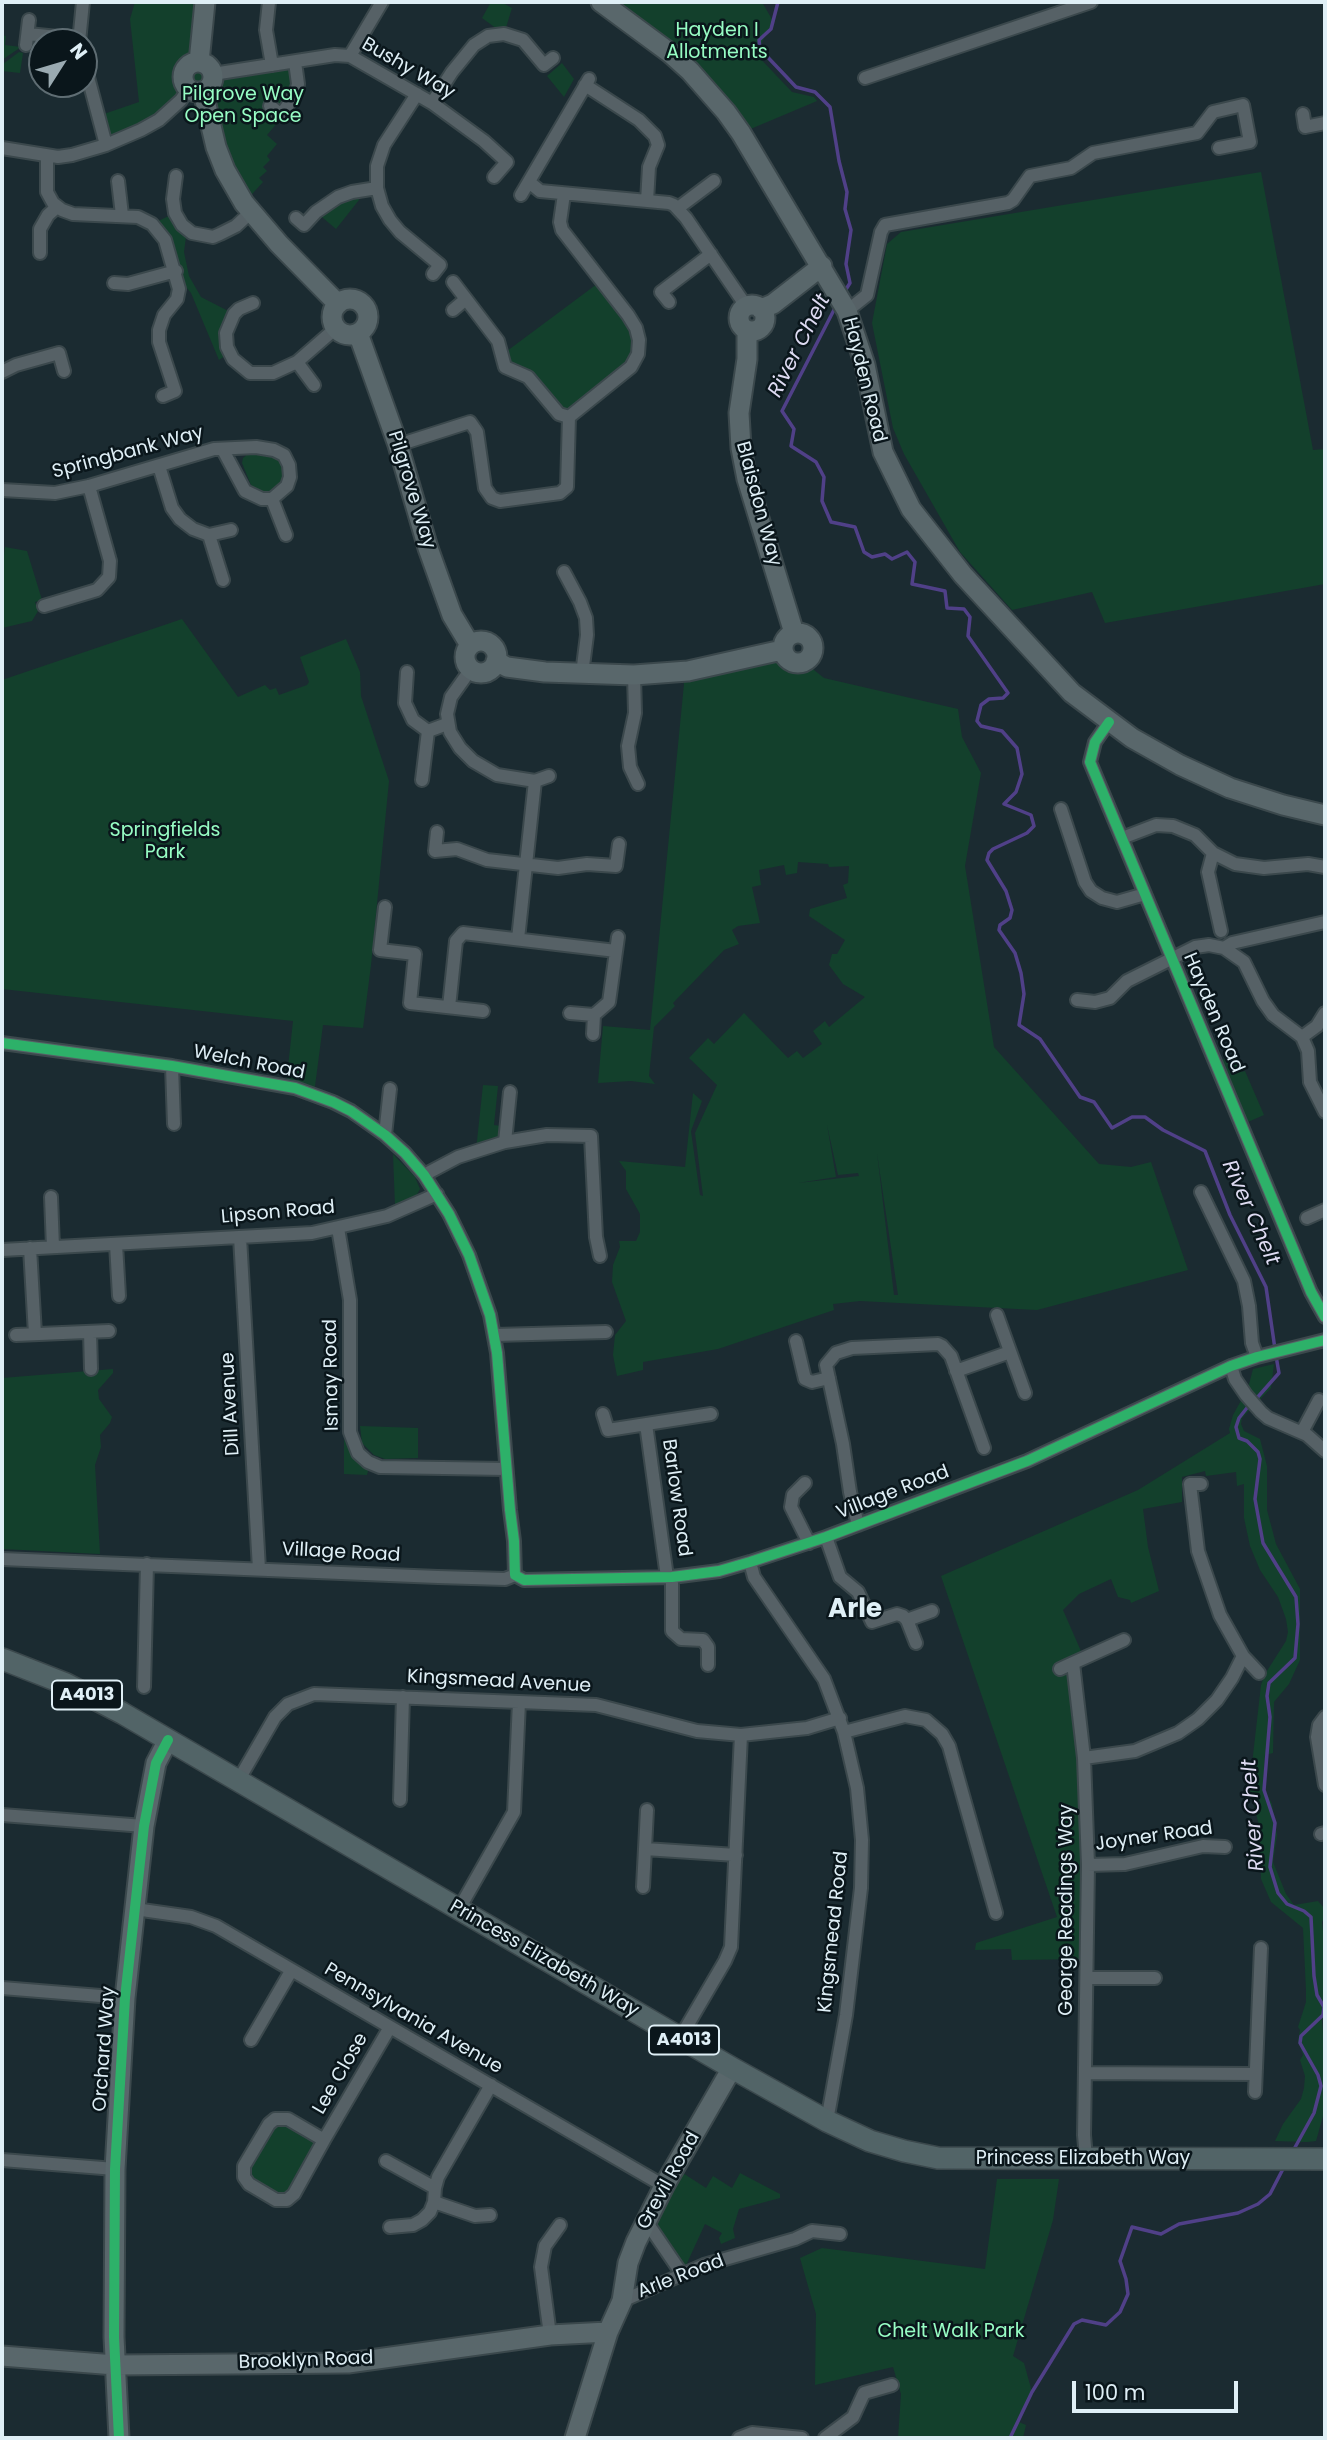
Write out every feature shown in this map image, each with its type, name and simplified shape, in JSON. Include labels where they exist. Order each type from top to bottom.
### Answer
[{"type":"main road","name":"Princess Elizabeth Way","points":[[2,1659],[66,1684],[168,1740],[732,2068],[827,2121],[870,2140],[938,2158],[1325,2159]]},
{"type":"street","points":[[80,28],[83,2]]},
{"type":"street","points":[[2,148],[47,156],[72,155],[106,145],[142,131],[196,90],[211,86],[206,68],[205,2]]},
{"type":"street","points":[[270,2],[266,30],[272,65]]},
{"type":"street","points":[[350,56],[382,2]]},
{"type":"street","name":"Hayden Road","points":[[601,2],[670,53],[717,101],[741,133],[843,302],[864,365],[883,452],[911,509],[963,575],[1045,666],[1072,693],[1109,722],[1155,752],[1204,777],[1272,802],[1325,815]]},
{"type":"street","points":[[865,78],[1091,2]]},
{"type":"street","points":[[28,28],[29,20]]},
{"type":"street","points":[[432,103],[474,45],[488,36],[504,34],[523,40],[544,65],[553,58]]},
{"type":"street","name":"Bushy Way","points":[[206,68],[272,65],[335,55],[350,56],[417,93],[457,119],[507,162],[494,177]]},
{"type":"street","points":[[270,106],[281,115],[295,95],[298,83],[295,62]]},
{"type":"street","points":[[206,68],[190,65],[184,73],[184,81],[196,90],[220,159],[251,212],[338,304]]},
{"type":"street","points":[[521,195],[587,82],[639,120],[655,136],[658,145],[649,163],[647,201]]},
{"type":"street","points":[[417,93],[384,145],[377,166],[377,188],[382,206],[390,220],[400,232],[440,265],[433,274]]},
{"type":"street","points":[[94,98],[106,145]]},
{"type":"street","points":[[843,302],[867,295],[881,232],[885,225],[1011,202],[1030,176],[1071,168],[1093,153],[1197,133],[1213,112],[1243,105],[1250,142],[1219,148]]},
{"type":"street","points":[[1303,114],[1306,127],[1325,123]]},
{"type":"street","points":[[47,156],[46,186],[57,207],[73,214],[138,217],[158,230],[165,240],[176,271],[178,294],[162,320],[159,336],[175,391],[163,396]]},
{"type":"street","points":[[176,176],[173,199],[175,213],[182,225],[192,233],[213,237],[236,226],[251,212]]},
{"type":"street","points":[[118,181],[122,215]]},
{"type":"street","points":[[678,208],[714,181]]},
{"type":"street","points":[[529,182],[540,191],[669,203],[678,208],[754,307],[773,304],[822,266]]},
{"type":"street","points":[[296,218],[304,225],[316,212],[338,197],[377,188]]},
{"type":"street","points":[[564,194],[560,222],[562,230],[628,315],[639,340],[638,354],[631,367],[569,417]]},
{"type":"street","points":[[40,253],[40,229],[57,207]]},
{"type":"street","points":[[669,302],[660,292],[711,254]]},
{"type":"street","points":[[114,283],[128,284],[176,271]]},
{"type":"street","points":[[453,282],[498,341],[505,367],[528,377],[559,414],[569,417]]},
{"type":"street","points":[[346,299],[354,299],[363,306],[368,319],[366,326],[358,333],[345,334],[336,328],[332,313],[338,304],[346,299]]},
{"type":"street","points":[[453,310],[466,299]]},
{"type":"street","points":[[253,303],[239,309],[228,326],[226,340],[233,359],[250,373],[265,375],[298,362],[336,328]]},
{"type":"street","name":"Blaisdon Way","points":[[754,307],[765,314],[763,326],[754,332],[747,331],[747,359],[739,413],[741,448],[747,479],[794,633]]},
{"type":"street","name":"Pilgrove Way","points":[[358,333],[398,445],[443,590],[452,615],[470,645]]},
{"type":"street","points":[[2,372],[16,365],[59,353],[64,371]]},
{"type":"street","points":[[298,362],[314,385]]},
{"type":"street","points":[[398,445],[470,422],[477,432],[485,488],[492,498],[500,501],[561,493],[569,484],[569,417]]},
{"type":"street","name":"Springbank Way","points":[[2,490],[55,493],[89,486],[214,449],[256,447],[284,455],[289,465],[290,477],[287,486],[272,499]]},
{"type":"street","points":[[223,450],[245,491],[262,499],[272,499],[286,535]]},
{"type":"street","points":[[159,466],[175,514],[193,529],[209,535],[231,530]]},
{"type":"street","points":[[44,606],[97,590],[109,577],[110,561],[89,486]]},
{"type":"street","points":[[209,535],[223,580]]},
{"type":"street","points":[[564,572],[586,618],[587,635],[582,674]]},
{"type":"street","points":[[794,633],[806,635],[810,639],[813,650],[804,662],[789,661],[782,650],[783,643],[794,633]]},
{"type":"street","points":[[481,641],[495,650],[496,661],[492,668],[478,673],[471,669],[465,657],[470,645],[481,641]]},
{"type":"street","points":[[496,661],[507,667],[582,674],[634,675],[688,671],[782,650]]},
{"type":"street","points":[[471,669],[451,697],[447,724],[460,748],[481,767],[497,775],[535,781],[549,776]]},
{"type":"street","points":[[407,672],[406,707],[418,725],[428,731]]},
{"type":"street","points":[[634,675],[635,713],[629,736],[628,757],[638,784]]},
{"type":"street","name":"Hayden Road","points":[[1109,722],[1095,743],[1090,762],[1311,1292],[1325,1317]]},
{"type":"street","points":[[428,731],[447,724]]},
{"type":"street","points":[[422,780],[428,731]]},
{"type":"street","points":[[518,939],[535,781]]},
{"type":"street","points":[[1061,809],[1085,881],[1091,891],[1102,898],[1117,902],[1145,894]]},
{"type":"street","points":[[1122,838],[1156,825],[1173,826],[1195,835],[1213,853],[1235,864],[1264,868],[1308,864],[1325,867]]},
{"type":"street","points":[[437,832],[435,850],[457,849],[487,860],[558,868],[587,864],[620,870],[619,844]]},
{"type":"street","points":[[1213,853],[1208,872],[1221,931]]},
{"type":"street","points":[[384,907],[380,950],[415,954],[410,1003],[483,1011]]},
{"type":"street","points":[[1224,948],[1232,943],[1325,922]]},
{"type":"street","points":[[449,1007],[458,936],[466,933],[616,951]]},
{"type":"street","points":[[570,1013],[594,1015],[603,1010],[611,997],[618,937]]},
{"type":"street","points":[[1077,1000],[1095,1002],[1110,998],[1127,981],[1195,947],[1209,945],[1224,948],[1244,962],[1267,1009],[1302,1037],[1308,1051],[1310,1082],[1325,1112]]},
{"type":"street","points":[[1302,1037],[1317,1027],[1325,1013]]},
{"type":"street","points":[[593,1034],[594,1015]]},
{"type":"street","name":"Welch Road","points":[[2,1043],[173,1066],[295,1088],[342,1107],[385,1135],[424,1175],[469,1255],[485,1296],[495,1335],[515,1575]]},
{"type":"street","name":"Welch Road","points":[[173,1066],[174,1124]]},
{"type":"street","points":[[385,1135],[390,1089]]},
{"type":"street","points":[[505,1142],[510,1092]]},
{"type":"street","points":[[424,1175],[458,1157],[505,1142],[547,1136],[591,1136],[596,1237],[600,1256]]},
{"type":"street","points":[[1201,1192],[1241,1271],[1252,1343],[1261,1356]]},
{"type":"street","name":"Lipson Road","points":[[2,1250],[312,1233],[387,1216],[437,1194]]},
{"type":"street","points":[[51,1197],[53,1247]]},
{"type":"street","points":[[1307,1218],[1325,1210]]},
{"type":"street","name":"Ismay Road","points":[[338,1228],[350,1300],[350,1432],[358,1453],[368,1462],[380,1467],[506,1469]]},
{"type":"street","name":"Dill Avenue","points":[[240,1237],[258,1569]]},
{"type":"street","points":[[116,1244],[119,1296]]},
{"type":"street","points":[[30,1248],[35,1334]]},
{"type":"street","points":[[997,1315],[1025,1393]]},
{"type":"street","points":[[16,1335],[109,1331]]},
{"type":"street","points":[[90,1332],[91,1369]]},
{"type":"street","points":[[495,1335],[606,1332]]},
{"type":"street","name":"Village Road","points":[[2,1559],[505,1579],[515,1575],[524,1580],[669,1577],[719,1571],[826,1538],[1027,1461],[1231,1366],[1325,1340]]},
{"type":"street","points":[[796,1341],[804,1379],[813,1382],[829,1378]]},
{"type":"street","points":[[858,1525],[826,1365],[831,1356],[841,1351],[938,1343],[949,1352],[984,1448]]},
{"type":"street","points":[[956,1371],[1010,1352]]},
{"type":"street","points":[[1231,1366],[1246,1395],[1261,1412],[1268,1418],[1302,1432],[1325,1451]]},
{"type":"street","points":[[1302,1432],[1319,1400]]},
{"type":"street","name":"Barlow Road","points":[[603,1414],[608,1430],[711,1414]]},
{"type":"street","name":"Barlow Road","points":[[646,1424],[669,1577],[672,1631],[681,1639],[704,1640],[708,1647],[708,1665]]},
{"type":"street","points":[[805,1483],[793,1495],[791,1507],[809,1543]]},
{"type":"street","points":[[1201,1484],[1190,1485],[1198,1551],[1211,1594],[1243,1656],[1259,1673]]},
{"type":"street","points":[[826,1538],[840,1577],[858,1592],[871,1620],[874,1622],[897,1614],[903,1616],[916,1643]]},
{"type":"street","name":"Kingsmead Road","points":[[750,1562],[754,1577],[824,1679],[840,1718],[857,1788],[861,1888],[848,2002],[827,2121]]},
{"type":"street","points":[[144,1687],[147,1564]]},
{"type":"street","points":[[907,1620],[932,1611]]},
{"type":"street","points":[[1060,1669],[1124,1640]]},
{"type":"street","points":[[1084,1758],[1135,1751],[1158,1743],[1188,1726],[1207,1711],[1225,1690],[1243,1656]]},
{"type":"street","name":"George Readings Way","points":[[1073,1663],[1084,1758],[1088,1865],[1086,2158]]},
{"type":"street","name":"Kingsmead Avenue","points":[[238,1781],[275,1717],[296,1700],[323,1694],[596,1705],[697,1731],[741,1735],[807,1728],[840,1718]]},
{"type":"street","points":[[400,1800],[402,1697]]},
{"type":"street","points":[[459,1909],[514,1812],[519,1702]]},
{"type":"street","points":[[844,1732],[905,1716],[926,1720],[942,1734],[951,1754],[996,1913]]},
{"type":"street","points":[[1325,1717],[1319,1725],[1317,1737],[1325,1785]]},
{"type":"street","points":[[680,2038],[729,1954],[733,1934],[741,1735]]},
{"type":"street","name":"Orchard Way","points":[[119,2438],[113,2304],[115,2169],[125,1998],[144,1826],[156,1763],[168,1740]]},
{"type":"street","points":[[643,1887],[647,1810]]},
{"type":"street","points":[[2,1815],[144,1826]]},
{"type":"street","name":"Joyner Road","points":[[1088,1865],[1125,1864],[1203,1846],[1225,1847]]},
{"type":"street","points":[[645,1849],[736,1855]]},
{"type":"street","name":"Pennsylvania Avenue","points":[[135,1909],[191,1917],[208,1923],[664,2186]]},
{"type":"street","points":[[1255,2092],[1261,1948]]},
{"type":"street","points":[[251,2040],[291,1971]]},
{"type":"street","points":[[1088,1978],[1154,1978]]},
{"type":"street","points":[[2,1988],[125,1998]]},
{"type":"street","name":"Lee Close","points":[[324,2140],[288,2119],[275,2119],[269,2124],[244,2166],[244,2178],[249,2184],[276,2200],[287,2200],[294,2194],[390,2027]]},
{"type":"street","name":"Grevil Road","points":[[622,2301],[628,2263],[646,2221],[732,2068]]},
{"type":"street","points":[[1085,2073],[1255,2074]]},
{"type":"street","points":[[390,2227],[418,2223],[427,2216],[438,2178],[491,2085]]},
{"type":"street","points":[[2,2161],[115,2169]]},
{"type":"street","points":[[386,2161],[434,2195],[475,2216],[490,2215]]},
{"type":"street","points":[[646,2221],[682,2274]]},
{"type":"street","points":[[550,2335],[541,2267],[545,2246],[560,2225]]},
{"type":"street","name":"Arle Road","points":[[575,2438],[608,2332],[622,2301],[704,2265],[795,2239],[813,2231],[839,2234]]},
{"type":"street","name":"Brooklyn Road","points":[[2,2357],[116,2365],[348,2363],[550,2335],[608,2332]]},
{"type":"street","points":[[825,2438],[853,2417],[864,2393],[892,2385]]},
{"type":"street","points":[[739,2438],[752,2433],[802,2438]]},
{"type":"green space","name":"Pilgrove Way Open Space","points":[[135,2],[205,2],[206,64],[211,70],[295,62],[298,84],[278,122],[267,135],[277,144],[267,156],[270,160],[263,167],[267,171],[259,178],[263,182],[244,203],[194,91],[106,145],[98,116],[139,102],[130,19]]},
{"type":"green space","points":[[491,2],[501,2],[512,8],[504,34],[482,18]]},
{"type":"green space","name":"Hayden I Allotments","points":[[601,2],[762,2],[773,21],[756,54],[792,92],[814,97],[817,101],[741,133],[726,112]]},
{"type":"green space","points":[[2,35],[6,36],[5,45],[21,47],[2,60]]},
{"type":"green space","points":[[19,52],[23,53],[20,73],[2,71],[3,64]]},
{"type":"green space","points":[[562,63],[574,79],[564,97],[547,76]]},
{"type":"green space","points":[[1261,172],[1313,450],[1325,449],[1325,584],[1105,623],[1092,592],[1012,610],[960,552],[904,454],[893,428],[872,323],[887,244],[901,232]]},
{"type":"green space","points":[[359,190],[359,200],[336,229],[316,212]]},
{"type":"green space","points":[[175,213],[187,229],[184,252],[189,276],[201,297],[234,314],[229,353],[219,360],[191,293],[186,287],[179,289],[152,224]]},
{"type":"green space","points":[[601,281],[628,315],[638,354],[569,417],[515,373],[503,354]]},
{"type":"green space","points":[[249,453],[275,456],[281,461],[286,476],[284,483],[268,494],[255,490],[242,463]]},
{"type":"green space","points":[[5,547],[27,551],[42,600],[35,602],[38,611],[32,621],[2,628],[2,571]]},
{"type":"green space","name":"Springfields Park","points":[[182,619],[238,697],[265,685],[270,690],[276,688],[279,695],[307,685],[309,682],[300,657],[346,639],[360,672],[361,696],[389,781],[371,965],[363,1028],[323,1025],[314,1094],[286,1085],[293,1021],[2,989],[2,680]]},
{"type":"green space","points":[[784,656],[796,663],[804,662],[824,678],[958,709],[962,737],[981,773],[965,866],[994,1047],[1099,1164],[1131,1167],[1151,1162],[1188,1270],[1037,1310],[860,1301],[833,1304],[834,1310],[718,1349],[643,1362],[643,1370],[617,1376],[613,1355],[615,1335],[626,1321],[612,1282],[613,1265],[620,1247],[619,1241],[636,1241],[640,1232],[640,1214],[626,1189],[626,1171],[619,1161],[685,1167],[693,1093],[702,1101],[691,1131],[700,1195],[703,1196],[695,1133],[717,1085],[689,1058],[708,1038],[714,1044],[744,1013],[788,1058],[797,1051],[803,1058],[822,1044],[813,1031],[825,1021],[829,1027],[865,997],[843,984],[829,965],[832,954],[837,954],[845,940],[809,916],[810,909],[847,898],[843,885],[848,883],[849,866],[829,867],[828,864],[798,862],[797,873],[786,875],[784,865],[759,870],[761,885],[752,887],[760,923],[738,926],[732,930],[739,944],[724,950],[654,1027],[649,1076],[655,1084],[631,1081],[598,1083],[603,1026],[650,1030],[684,684],[677,672]],"holes":[[[827,1125],[838,1175],[858,1173],[859,1176],[798,1183],[836,1177]],[[877,1153],[898,1295],[894,1295]]]},
{"type":"green space","points":[[1234,1055],[1242,1072],[1245,1071],[1264,1115],[1241,1125],[1215,1063]]},
{"type":"green space","points":[[483,1085],[498,1086],[494,1125],[501,1126],[500,1143],[476,1150]]},
{"type":"green space","points":[[393,1154],[415,1177],[420,1189],[415,1198],[395,1206]]},
{"type":"green space","points":[[1274,1364],[1271,1388],[1242,1418],[1241,1424],[1244,1431],[1260,1439],[1267,1466],[1267,1510],[1276,1544],[1300,1589],[1300,1660],[1289,1684],[1274,1702],[1273,1753],[1265,1755],[1263,1786],[1272,1804],[1277,1835],[1273,1862],[1286,1894],[1294,1905],[1318,1901],[1325,1909],[1322,1922],[1325,1949],[1325,2018],[1322,2019],[1325,2109],[1316,2141],[1307,2142],[1275,2141],[1283,2124],[1301,2099],[1304,2088],[1305,2076],[1300,2060],[1303,2055],[1298,2041],[1298,2027],[1306,2002],[1306,1990],[1303,1928],[1271,1902],[1261,1879],[1259,1825],[1250,1791],[1261,1685],[1286,1641],[1288,1632],[1278,1597],[1260,1570],[1250,1546],[1244,1518],[1244,1484],[1237,1486],[1236,1472],[1206,1476],[1205,1471],[1182,1477],[1182,1502],[1143,1509],[1148,1547],[1159,1591],[1131,1603],[1130,1600],[1118,1597],[1111,1579],[1079,1594],[1063,1610],[1084,1658],[1073,1663],[1088,1959],[1012,1960],[1011,1949],[975,1950],[976,1943],[1057,1917],[941,1576],[1138,1490],[1230,1433],[1233,1415],[1248,1388],[1253,1369]]},
{"type":"green space","points":[[113,1369],[113,1373],[98,1390],[99,1399],[112,1417],[100,1435],[101,1447],[95,1465],[100,1554],[2,1549],[2,1378]]},
{"type":"green space","points":[[360,1426],[418,1428],[418,1458],[385,1459],[374,1455],[362,1443]]},
{"type":"green space","points":[[344,1439],[355,1459],[369,1467],[367,1475],[344,1474]]},
{"type":"green space","points":[[275,2119],[324,2140],[287,2200],[244,2177]]},
{"type":"green space","points":[[675,2168],[706,2188],[713,2176],[732,2188],[740,2173],[780,2194],[780,2198],[739,2209],[733,2229],[735,2238],[721,2244],[719,2238],[722,2233],[705,2224],[682,2274],[646,2221]]},
{"type":"green space","name":"Chelt Walk Park","points":[[997,2179],[1059,2179],[1053,2220],[1013,2356],[1024,2363],[1032,2392],[1016,2421],[1026,2425],[1023,2438],[898,2438],[901,2394],[893,2367],[815,2385],[816,2314],[800,2258],[822,2248],[985,2269]]},
{"type":"waterway","name":"River Chelt","points":[[778,2],[771,29],[759,40],[760,49],[796,87],[815,92],[830,107],[847,192],[845,209],[851,230],[846,264],[850,283],[843,294]]},
{"type":"waterway","name":"River Chelt","points":[[836,306],[782,411],[794,429],[791,446],[816,462],[824,477],[822,501],[831,522],[855,527],[864,552],[872,557],[885,554],[892,559],[907,552],[915,562],[912,584],[945,591],[947,608],[964,609],[970,617],[968,636],[1008,693],[1003,698],[989,699],[981,705],[977,721],[981,726],[1002,731],[1017,748],[1022,774],[1016,792],[1004,804],[1031,815],[1034,826],[1027,833],[993,849],[987,860],[1006,891],[1012,910],[1010,918],[1000,925],[999,930],[1015,953],[1021,973],[1024,994],[1019,1025],[1040,1039],[1080,1097],[1094,1102],[1112,1128],[1132,1117],[1145,1117],[1163,1130],[1205,1151],[1230,1215],[1266,1287],[1275,1349]]},
{"type":"waterway","name":"River Chelt","points":[[1256,1399],[1279,1373],[1276,1356]]},
{"type":"waterway","name":"River Chelt","points":[[1250,1404],[1239,1418],[1236,1427],[1239,1438],[1247,1441],[1258,1452],[1260,1459],[1255,1499],[1263,1543],[1296,1597],[1298,1624],[1295,1658],[1269,1683],[1267,1696],[1270,1717],[1264,1790],[1275,1823],[1270,1867],[1278,1893],[1287,1904],[1311,1917],[1314,1976],[1317,1995],[1324,2007],[1323,2015],[1301,2036],[1300,2043],[1318,2075],[1321,2086],[1314,2113],[1293,2151]]},
{"type":"waterway","name":"River Chelt","points":[[1010,2438],[1032,2392],[1074,2324],[1082,2320],[1106,2325],[1120,2312],[1128,2294],[1120,2261],[1132,2227],[1161,2234],[1179,2224],[1238,2213],[1258,2204],[1270,2194],[1284,2167]]},
{"type":"cycle path","points":[[1109,722],[1095,742],[1090,762],[1311,1292],[1325,1317]]},
{"type":"cycle path","points":[[2,1043],[172,1066],[295,1088],[351,1111],[405,1153],[424,1175],[449,1214],[469,1255],[490,1315],[497,1353],[515,1575],[524,1580],[672,1577],[719,1571],[750,1562],[826,1537],[1027,1461],[1231,1366],[1325,1340]]},
{"type":"cycle path","points":[[119,2438],[114,2337],[115,2169],[125,1998],[144,1826],[156,1763],[168,1740]]},
{"type":"district","name":"Arle","points":[[855,1610]]}]
